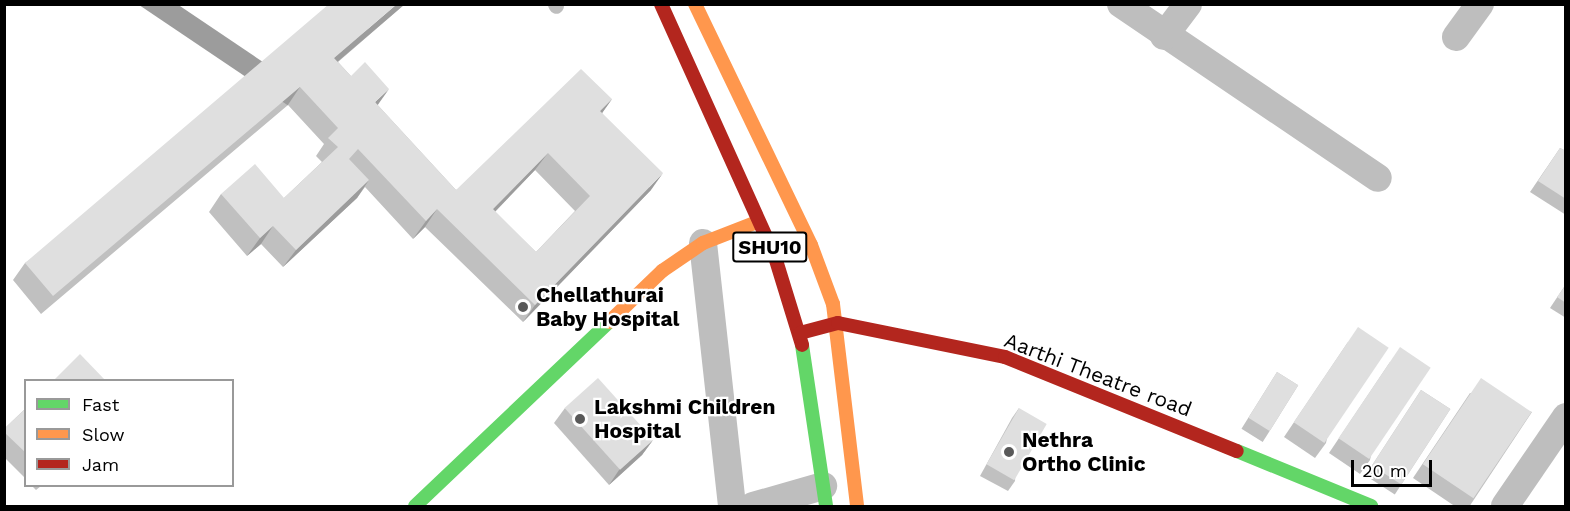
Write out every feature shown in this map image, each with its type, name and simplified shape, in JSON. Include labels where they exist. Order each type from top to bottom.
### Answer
[{"type":"main road","name":"SHU10","points":[[661,4],[757,222],[775,257],[800,333],[824,496]]},
{"type":"main road","name":"SHU10","points":[[695,4],[811,244],[838,323],[857,507]]},
{"type":"main road","points":[[415,507],[662,271],[703,243],[757,222]]},
{"type":"main road","name":"Aarthi Theatre road","points":[[800,333],[838,323],[1005,357],[1371,507]]},
{"type":"street","points":[[1121,4],[1164,36],[1378,178]]},
{"type":"street","points":[[1164,36],[1188,4]]},
{"type":"street","points":[[1456,37],[1480,4]]},
{"type":"street","points":[[703,243],[732,507]]},
{"type":"street","points":[[1505,507],[1566,417]]},
{"type":"street","points":[[753,507],[824,496]]},
{"type":"building","points":[[329,4],[397,4],[334,58],[351,76],[365,62],[389,89],[375,102],[456,190],[581,69],[612,99],[600,111],[663,173],[535,305],[437,209],[426,221],[358,149],[349,159],[369,180],[296,250],[273,226],[260,238],[221,194],[255,164],[284,198],[338,147],[328,138],[338,128],[300,87],[53,296],[25,263]],"holes":[[[548,153],[590,196],[536,252],[493,209]]]},
{"type":"building","points":[[1560,148],[1566,151],[1566,199],[1538,181]]},
{"type":"building","points":[[1566,285],[1566,303],[1557,297]]},
{"type":"building","points":[[1358,327],[1389,348],[1324,443],[1294,422]]},
{"type":"building","points":[[1400,347],[1431,368],[1369,459],[1338,438]]},
{"type":"building","points":[[80,354],[104,379],[55,379]]},
{"type":"building","points":[[1277,372],[1298,385],[1270,431],[1248,418]]},
{"type":"building","points":[[598,378],[654,440],[620,470],[565,408]]},
{"type":"building","points":[[1481,378],[1532,412],[1473,498],[1423,464]]},
{"type":"building","points":[[1421,390],[1450,409],[1401,485],[1372,465]]},
{"type":"building","points":[[1019,408],[1047,424],[1014,480],[986,464]]},
{"type":"building","points":[[24,410],[24,451],[4,432],[4,429]]},
{"type":"traffic: fast","points":[[415,506],[609,322]]},
{"type":"traffic: fast","points":[[802,345],[826,506]]},
{"type":"traffic: fast","points":[[1237,451],[1371,506]]},
{"type":"traffic: slow","points":[[695,4],[811,245],[833,304],[857,506]]},
{"type":"traffic: slow","points":[[609,322],[662,271],[703,243],[757,222]]},
{"type":"traffic: jam","points":[[661,4],[775,257],[802,345]]},
{"type":"traffic: jam","points":[[800,333],[838,323],[1005,357],[1237,451]]},
{"type":"place","name":"Chellathurai Baby Hospital","points":[[523,307]]},
{"type":"place","name":"Lakshmi Children Hospital","points":[[580,419]]},
{"type":"place","name":"Nethra Ortho Clinic","points":[[1009,452]]}]
